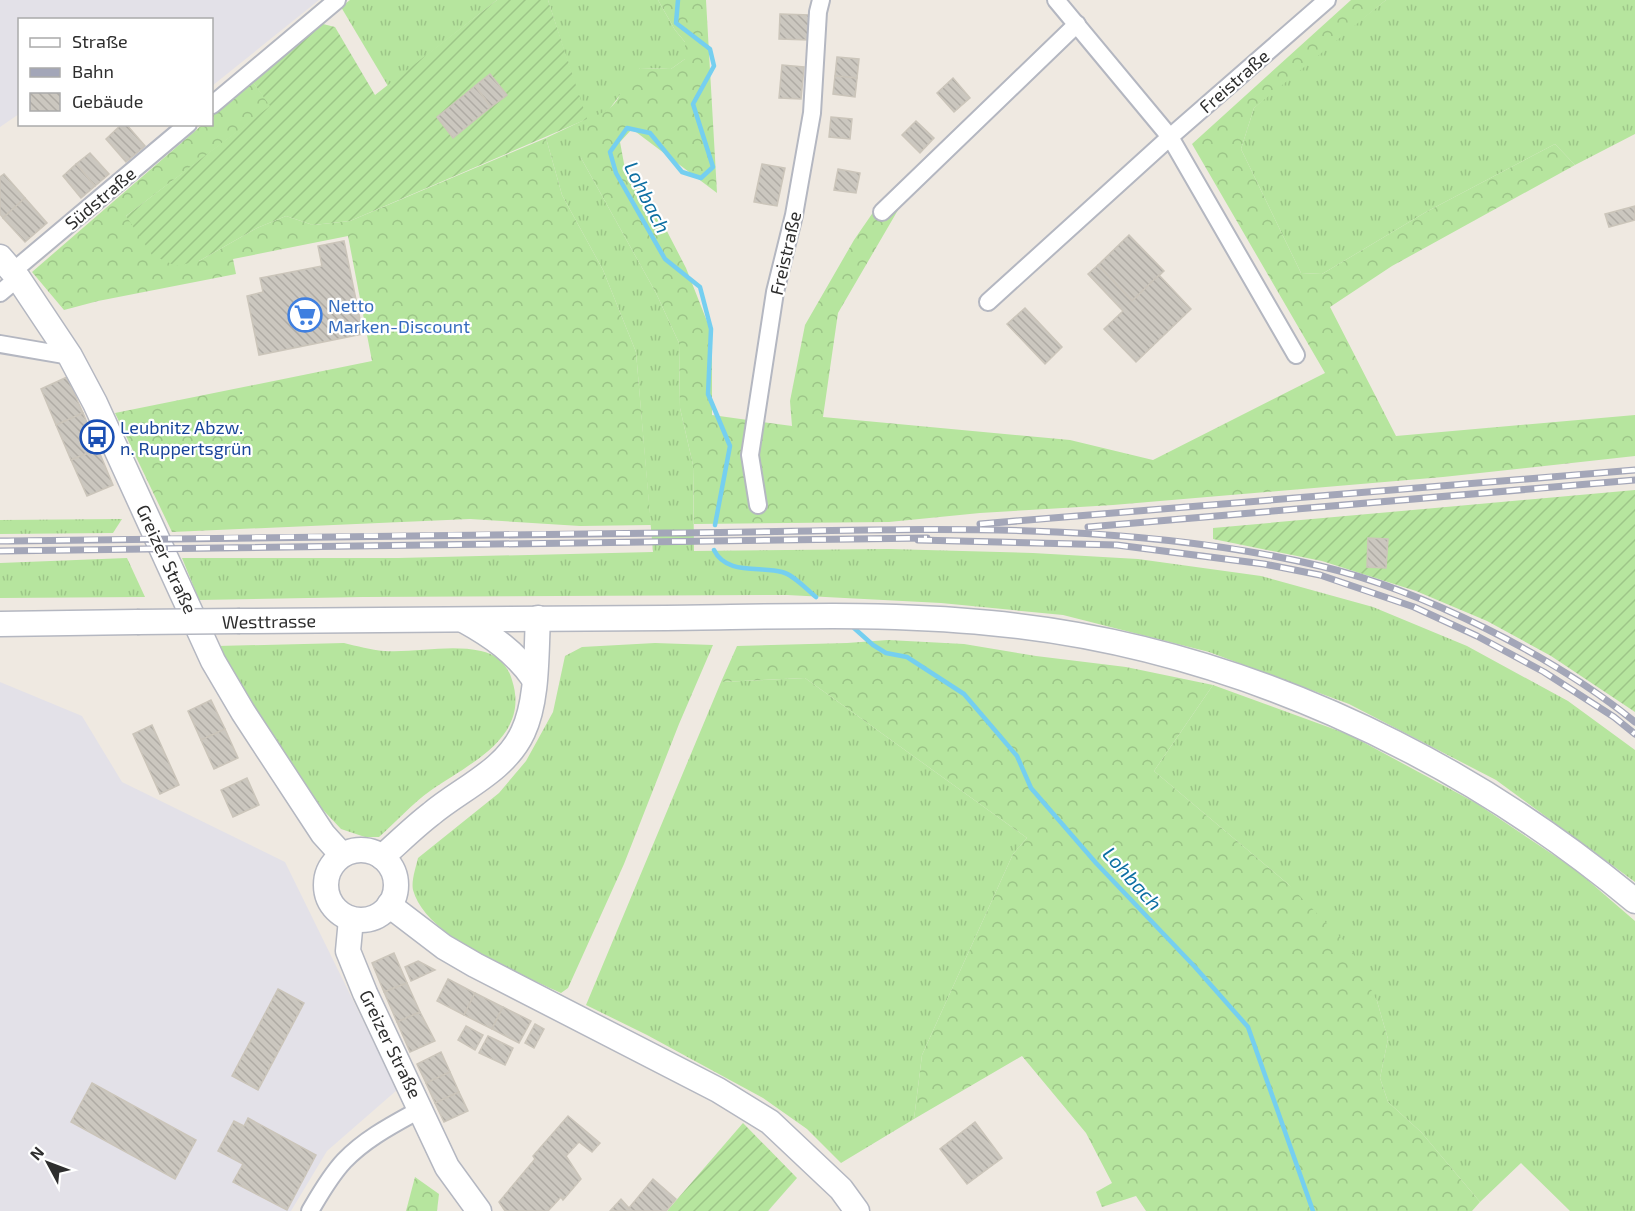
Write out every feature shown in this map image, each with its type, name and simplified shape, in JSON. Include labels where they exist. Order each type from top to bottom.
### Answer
[{"type":"main road","name":"Greizer Straße","points":[[8,275],[70,356],[95,403],[213,661],[243,712],[323,834],[342,855]]},
{"type":"main road","name":"Westtrasse","points":[[0,624],[877,616],[948,619],[1041,629],[1120,644],[1199,665],[1265,687],[1333,714],[1448,771],[1498,801],[1589,863],[1635,902]]},
{"type":"main road","points":[[382,857],[432,813],[492,770],[508,755],[523,733],[529,715],[534,679],[538,618]]},
{"type":"main road","points":[[461,620],[505,646],[534,679]]},
{"type":"main road","points":[[363,850],[382,857],[390,865],[396,885],[389,905],[382,913],[362,920],[351,919],[340,914],[327,895],[328,872],[334,862],[342,855],[352,851],[363,850]]},
{"type":"main road","points":[[389,905],[444,947],[570,1015],[718,1090],[770,1122],[841,1189],[857,1211]]},
{"type":"main road","name":"Greizer Straße","points":[[351,919],[348,951],[365,993],[447,1167],[479,1211]]},
{"type":"street","points":[[213,104],[337,0]]},
{"type":"street","name":"Freistraße","points":[[758,505],[750,455],[775,292],[794,215],[812,113],[818,12],[821,0]]},
{"type":"street","points":[[1056,0],[1170,137],[1296,354]]},
{"type":"street","name":"Freistraße","points":[[988,302],[1170,137],[1327,0]]},
{"type":"street","points":[[882,212],[1077,24]]},
{"type":"street","name":"Südstraße","points":[[8,275],[187,126]]},
{"type":"street","points":[[0,344],[70,356]]},
{"type":"street","points":[[310,1211],[330,1177],[345,1160],[375,1134],[421,1109]]},
{"type":"shaded area","points":[[0,0],[319,0],[213,85],[213,18],[18,18],[18,115],[0,127]]},
{"type":"shaded area","points":[[0,682],[82,716],[122,782],[285,862],[397,1090],[327,1151],[291,1211],[0,1211]]},
{"type":"green space","points":[[350,0],[497,0],[388,86],[341,7]]},
{"type":"green space","points":[[497,0],[548,0],[587,119],[350,221],[313,225],[286,216],[257,228],[199,261],[176,266],[152,255],[126,216],[270,106],[252,81],[323,24],[335,27],[375,95]]},
{"type":"green space","points":[[548,0],[658,0],[675,30],[685,42],[685,59],[671,69],[640,68],[608,111],[581,158],[656,293],[679,343],[680,408],[693,465],[694,551],[889,549],[1138,559],[1261,576],[1373,607],[1467,646],[1568,701],[1635,750],[1635,882],[1496,780],[1349,704],[1209,652],[1063,615],[941,603],[787,595],[199,600],[182,558],[398,558],[653,552],[636,352],[603,270],[562,195],[546,138],[586,119]]},
{"type":"green space","points":[[658,0],[706,0],[717,193],[632,129],[620,142],[625,169],[655,208],[686,268],[712,334],[712,415],[792,426],[790,401],[805,325],[854,240],[874,211],[898,210],[838,313],[823,417],[1070,440],[1153,460],[1325,373],[1192,144],[1351,0],[1386,0],[1254,108],[1241,149],[1301,273],[1322,274],[1426,212],[1555,144],[1575,165],[1392,266],[1330,307],[1396,436],[1635,415],[1635,456],[1443,477],[889,522],[694,524],[693,465],[680,408],[679,343],[656,293],[581,158],[587,119],[612,106],[620,95],[625,79],[640,68],[671,69],[685,59],[685,42],[675,30]]},
{"type":"green space","points":[[1386,0],[1635,0],[1635,134],[1575,165],[1555,144],[1426,212],[1322,274],[1301,273],[1241,149],[1254,108],[1291,75]]},
{"type":"green space","points":[[252,81],[271,106],[126,216],[199,261],[257,228],[286,216],[313,225],[350,221],[546,138],[562,195],[603,270],[636,352],[651,525],[580,526],[470,519],[172,532],[115,413],[372,361],[348,236],[233,259],[236,274],[98,301],[64,310],[32,272],[201,126],[213,126],[213,115]]},
{"type":"green space","points":[[1635,490],[1635,712],[1551,656],[1487,621],[1416,591],[1322,561],[1213,539],[1213,528]]},
{"type":"green space","points":[[122,519],[113,533],[0,534],[0,520]]},
{"type":"green space","points":[[127,558],[145,597],[0,598],[0,563]]},
{"type":"green space","points":[[888,640],[964,644],[1126,667],[1213,685],[1154,771],[1288,884],[1349,946],[1377,1001],[1388,1039],[1380,1078],[1388,1102],[1421,1132],[1480,1202],[1472,1211],[1146,1211],[1136,1196],[1102,1207],[1096,1192],[1112,1183],[1086,1133],[1022,1056],[914,1119],[922,1055],[1013,854],[1027,838],[805,678],[721,682],[737,646]]},
{"type":"green space","points":[[344,643],[384,651],[457,648],[481,651],[501,661],[512,680],[515,700],[513,718],[504,733],[478,759],[423,796],[379,837],[365,837],[341,829],[309,795],[261,724],[217,646]]},
{"type":"green space","points":[[655,643],[713,645],[624,864],[568,988],[561,993],[476,952],[436,924],[421,907],[413,890],[413,878],[418,858],[499,793],[526,761],[553,712],[565,656],[582,647]]},
{"type":"green space","points":[[805,678],[1027,838],[1013,854],[922,1055],[914,1119],[841,1163],[807,1129],[763,1098],[647,1035],[586,1005],[721,682]]},
{"type":"green space","points":[[1213,685],[1350,735],[1476,803],[1576,870],[1635,921],[1635,1211],[1570,1211],[1521,1163],[1480,1202],[1421,1132],[1388,1102],[1380,1078],[1388,1039],[1377,1001],[1288,884],[1154,771]]},
{"type":"green space","points":[[743,1123],[797,1178],[768,1211],[667,1211]]},
{"type":"green space","points":[[415,1177],[439,1194],[437,1211],[406,1211]]},
{"type":"building","points":[[780,14],[810,15],[809,40],[779,39]]},
{"type":"building","points":[[837,57],[859,59],[857,78],[835,76]]},
{"type":"building","points":[[782,65],[804,67],[801,99],[779,98]]},
{"type":"building","points":[[490,74],[507,95],[491,107],[475,86]]},
{"type":"building","points":[[835,76],[857,78],[855,97],[833,94]]},
{"type":"building","points":[[953,78],[970,98],[954,112],[937,93]]},
{"type":"building","points":[[475,86],[491,107],[453,138],[437,117]]},
{"type":"building","points":[[831,117],[852,119],[850,139],[829,137]]},
{"type":"building","points":[[916,121],[934,138],[920,153],[902,135]]},
{"type":"building","points":[[120,126],[128,126],[145,146],[126,162],[106,139]]},
{"type":"building","points":[[90,153],[109,174],[95,186],[76,164]]},
{"type":"building","points":[[76,164],[95,186],[81,198],[63,176]]},
{"type":"building","points":[[762,164],[785,168],[777,206],[754,202]]},
{"type":"building","points":[[838,169],[860,173],[856,193],[834,190]]},
{"type":"building","points":[[4,174],[25,198],[3,218],[0,214],[0,177]]},
{"type":"building","points":[[25,198],[47,223],[25,242],[3,218]]},
{"type":"building","points":[[1635,206],[1635,220],[1609,227],[1605,214]]},
{"type":"building","points":[[1129,235],[1164,271],[1132,301],[1098,265]]},
{"type":"building","name":"Netto Marken-Discount","points":[[344,241],[363,334],[259,355],[247,296],[263,292],[260,278],[322,266],[318,246]]},
{"type":"building","points":[[1098,265],[1132,301],[1159,275],[1191,309],[1136,362],[1104,329],[1123,311],[1088,274]]},
{"type":"building","points":[[1025,308],[1062,347],[1045,364],[1007,324]]},
{"type":"building","points":[[67,377],[83,413],[56,425],[41,389]]},
{"type":"building","points":[[83,413],[98,449],[71,460],[56,425]]},
{"type":"building","points":[[98,449],[113,485],[87,496],[71,460]]},
{"type":"building","points":[[1368,538],[1388,539],[1386,568],[1367,567]]},
{"type":"building","points":[[211,700],[225,729],[201,740],[188,711]]},
{"type":"building","points":[[152,725],[179,785],[160,794],[133,734]]},
{"type":"building","points":[[225,729],[238,758],[214,769],[201,740]]},
{"type":"building","points":[[247,778],[259,805],[233,817],[221,790]]},
{"type":"building","points":[[394,953],[407,983],[384,992],[372,963]]},
{"type":"building","points":[[418,961],[435,970],[411,981],[405,967]]},
{"type":"building","points":[[448,979],[475,993],[464,1015],[437,1001]]},
{"type":"building","points":[[407,983],[420,1012],[397,1022],[384,992]]},
{"type":"building","points":[[278,989],[304,1003],[258,1090],[232,1076]]},
{"type":"building","points":[[475,993],[503,1007],[492,1029],[464,1015]]},
{"type":"building","points":[[503,1007],[531,1021],[519,1043],[492,1029]]},
{"type":"building","points":[[420,1012],[435,1041],[410,1052],[397,1022]]},
{"type":"building","points":[[535,1024],[544,1029],[534,1048],[525,1043]]},
{"type":"building","points":[[466,1026],[483,1035],[475,1050],[458,1040]]},
{"type":"building","points":[[488,1036],[513,1048],[505,1065],[479,1053]]},
{"type":"building","points":[[441,1052],[450,1072],[426,1083],[417,1064]]},
{"type":"building","points":[[450,1072],[459,1092],[435,1103],[426,1083]]},
{"type":"building","points":[[92,1083],[196,1140],[175,1179],[71,1122]]},
{"type":"building","points":[[459,1092],[468,1111],[444,1122],[435,1103]]},
{"type":"building","points":[[568,1116],[600,1143],[592,1152],[579,1142],[566,1156],[581,1179],[563,1200],[561,1197],[548,1211],[505,1211],[499,1202],[535,1159],[533,1156]]},
{"type":"building","points":[[248,1118],[316,1155],[287,1210],[233,1182],[243,1164],[218,1151],[234,1121],[244,1126]]},
{"type":"building","points":[[975,1122],[1002,1158],[967,1184],[940,1149]]},
{"type":"building","points":[[653,1179],[676,1199],[666,1211],[610,1211],[621,1199],[629,1208]]},
{"type":"waterway","name":"Lohbach","points":[[678,0],[676,23],[710,49],[714,66],[693,104],[713,167],[701,178],[682,172],[650,133],[627,128],[610,152],[616,173],[665,259],[700,287],[711,329],[708,394],[730,446],[715,525]]},
{"type":"waterway","name":"Lohbach","points":[[714,550],[719,558],[735,566],[782,572],[795,579],[816,597]]},
{"type":"waterway","name":"Lohbach","points":[[854,628],[886,653],[907,657],[964,694],[1017,756],[1031,788],[1096,863],[1195,967],[1248,1027],[1313,1211]]},
{"type":"railway","points":[[980,524],[1635,470]]},
{"type":"railway","points":[[1088,527],[1635,480]]},
{"type":"railway","points":[[0,541],[912,530],[994,530],[1158,539],[1239,550],[1320,566],[1401,591],[1485,628],[1527,650],[1566,673],[1635,722]]},
{"type":"railway","points":[[0,551],[927,538]]},
{"type":"railway","points":[[918,540],[1117,545],[1264,564],[1320,575],[1414,607],[1477,636],[1544,672],[1614,717],[1635,734]]},
{"type":"place","name":"Netto Marken-Discount","points":[[305,315]]},
{"type":"place","name":"Leubnitz Abzw. n. Ruppertsgrün","points":[[97,437]]}]
